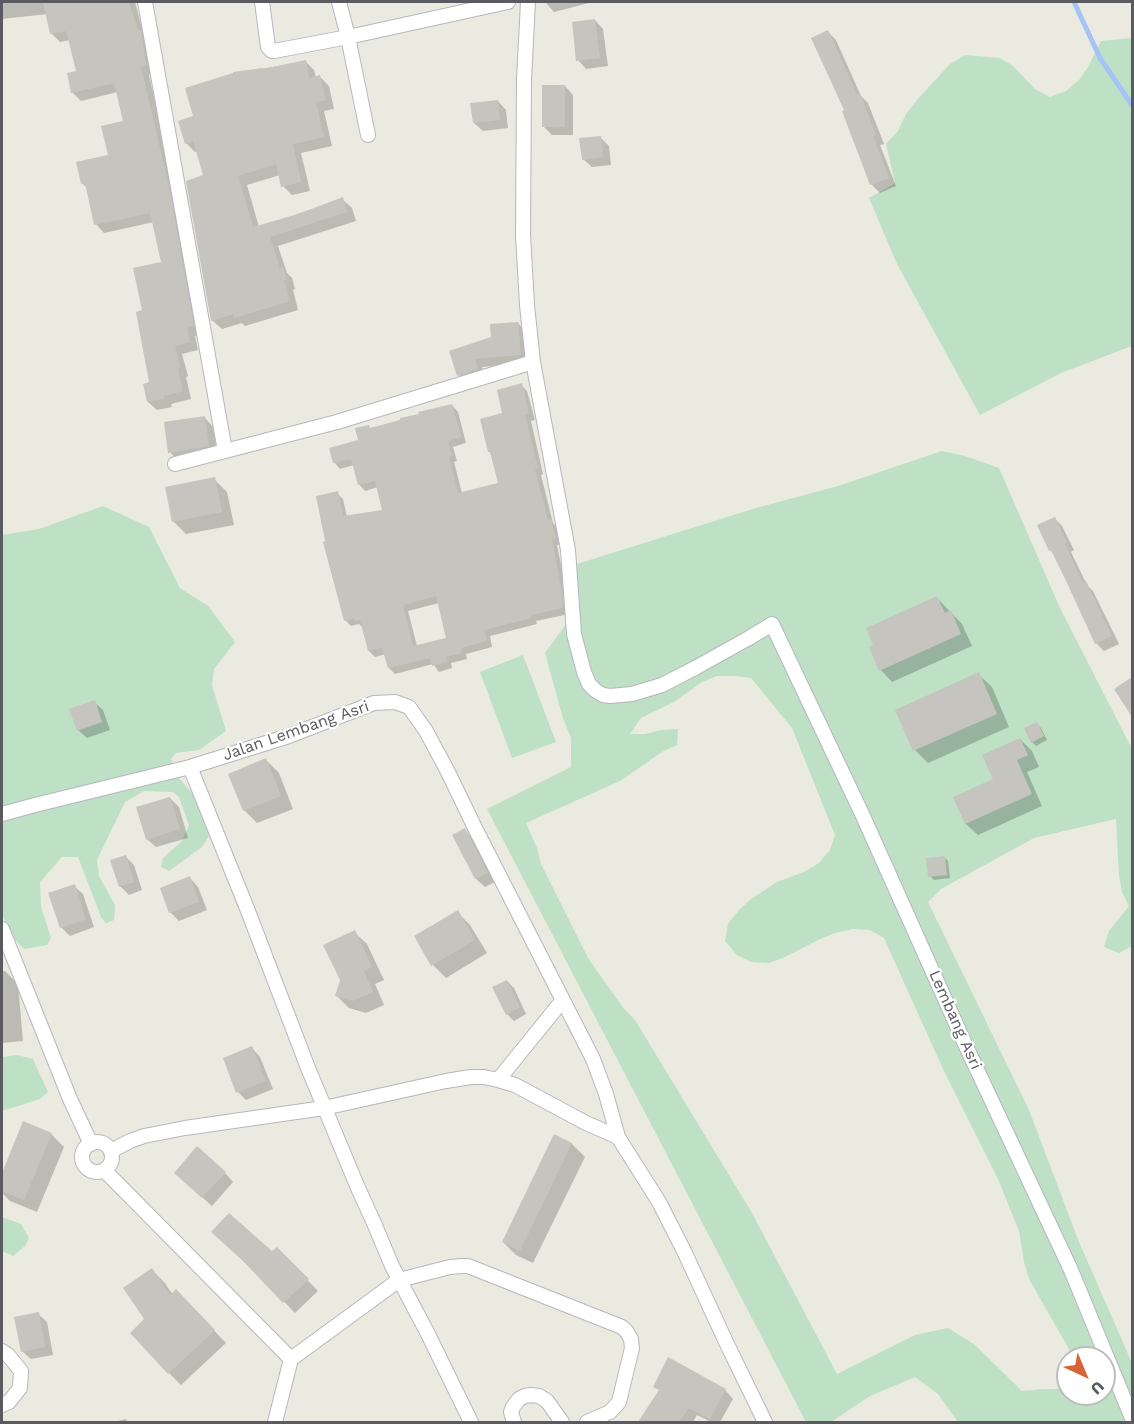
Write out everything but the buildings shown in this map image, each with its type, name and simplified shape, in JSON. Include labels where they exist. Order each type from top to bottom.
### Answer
[{"type":"street","points":[[144,2],[225,451]]},
{"type":"street","points":[[262,2],[268,47],[272,51],[508,2]]},
{"type":"street","points":[[339,2],[368,135]]},
{"type":"street","points":[[175,464],[337,422],[533,362],[523,235],[524,79],[528,2]]},
{"type":"street","name":"Lembang Asri","points":[[533,362],[568,550],[574,634],[589,684],[596,691],[610,696],[650,690],[695,668],[771,624],[863,816],[965,1044],[1071,1270],[1132,1418]]},
{"type":"street","name":"Jalan Lembang Asri","points":[[2,814],[190,767],[289,736],[374,703],[395,702],[409,707],[426,731],[562,1000]]},
{"type":"street","points":[[190,767],[324,1108],[358,1188],[392,1266],[471,1422]]},
{"type":"street","points":[[2,929],[20,979],[91,1144]]},
{"type":"street","points":[[498,1080],[562,1000],[593,1059],[618,1137],[659,1202],[765,1422]]},
{"type":"street","points":[[111,1151],[144,1136],[324,1108],[471,1077],[516,1085],[618,1137]]},
{"type":"street","points":[[103,1143],[108,1147],[112,1156],[109,1167],[93,1172],[84,1165],[82,1153],[91,1144],[103,1143]]},
{"type":"street","points":[[104,1170],[291,1359]]},
{"type":"street","points":[[275,1422],[291,1359],[399,1280],[455,1266],[468,1266],[622,1327],[627,1332],[632,1348],[619,1402],[610,1412],[587,1422]]},
{"type":"street","points":[[2,1351],[21,1371],[20,1388],[9,1402],[2,1405]]},
{"type":"street","points":[[514,1422],[511,1412],[513,1407],[525,1396],[531,1395],[539,1396],[547,1401],[562,1422]]},
{"type":"green space","points":[[1132,38],[1132,346],[1061,373],[980,415],[897,264],[869,198],[895,183],[886,144],[898,131],[906,114],[917,100],[950,64],[965,55],[1000,58],[1013,66],[1035,89],[1050,97],[1066,91],[1079,80],[1101,41]]},
{"type":"green space","points":[[942,451],[999,468],[1060,608],[1132,749],[1132,946],[1119,953],[1104,947],[1109,931],[1129,906],[1122,892],[1119,875],[1116,819],[1034,838],[941,889],[928,902],[1029,1110],[1079,1242],[1132,1363],[1132,1422],[958,1422],[938,1394],[915,1377],[870,1396],[831,1422],[806,1422],[487,809],[571,767],[571,738],[563,718],[545,653],[577,609],[577,564],[756,508],[838,486]],"holes":[[[717,676],[751,678],[792,728],[835,835],[830,850],[819,863],[806,871],[777,882],[739,910],[728,924],[725,941],[737,955],[751,962],[769,963],[835,933],[853,929],[870,930],[884,938],[943,1069],[998,1179],[1019,1231],[1029,1279],[1067,1346],[1116,1346],[1116,1406],[1056,1406],[1056,1389],[1022,1391],[975,1345],[948,1328],[915,1335],[837,1374],[752,1213],[635,1020],[624,1009],[588,958],[541,864],[526,823],[620,781],[662,752],[677,745],[678,729],[630,734],[641,718],[674,702],[702,682]]]},
{"type":"green space","points":[[103,506],[149,527],[180,588],[208,606],[235,642],[214,669],[212,685],[226,731],[199,750],[176,753],[171,759],[179,778],[205,809],[211,833],[202,847],[169,871],[161,867],[163,858],[182,841],[189,825],[179,797],[173,792],[144,791],[125,802],[97,860],[99,876],[115,905],[114,920],[106,923],[101,917],[78,857],[62,857],[40,882],[41,907],[51,938],[47,945],[24,949],[9,933],[2,915],[2,535],[39,529]]},
{"type":"green space","points":[[523,655],[556,742],[512,758],[480,672]]},
{"type":"green space","points":[[17,1055],[33,1059],[48,1092],[40,1099],[2,1111],[2,1057]]},
{"type":"green space","points":[[2,1217],[21,1224],[29,1238],[25,1246],[13,1256],[2,1251]]},
{"type":"waterway","points":[[1074,2],[1100,58],[1132,105]]}]
